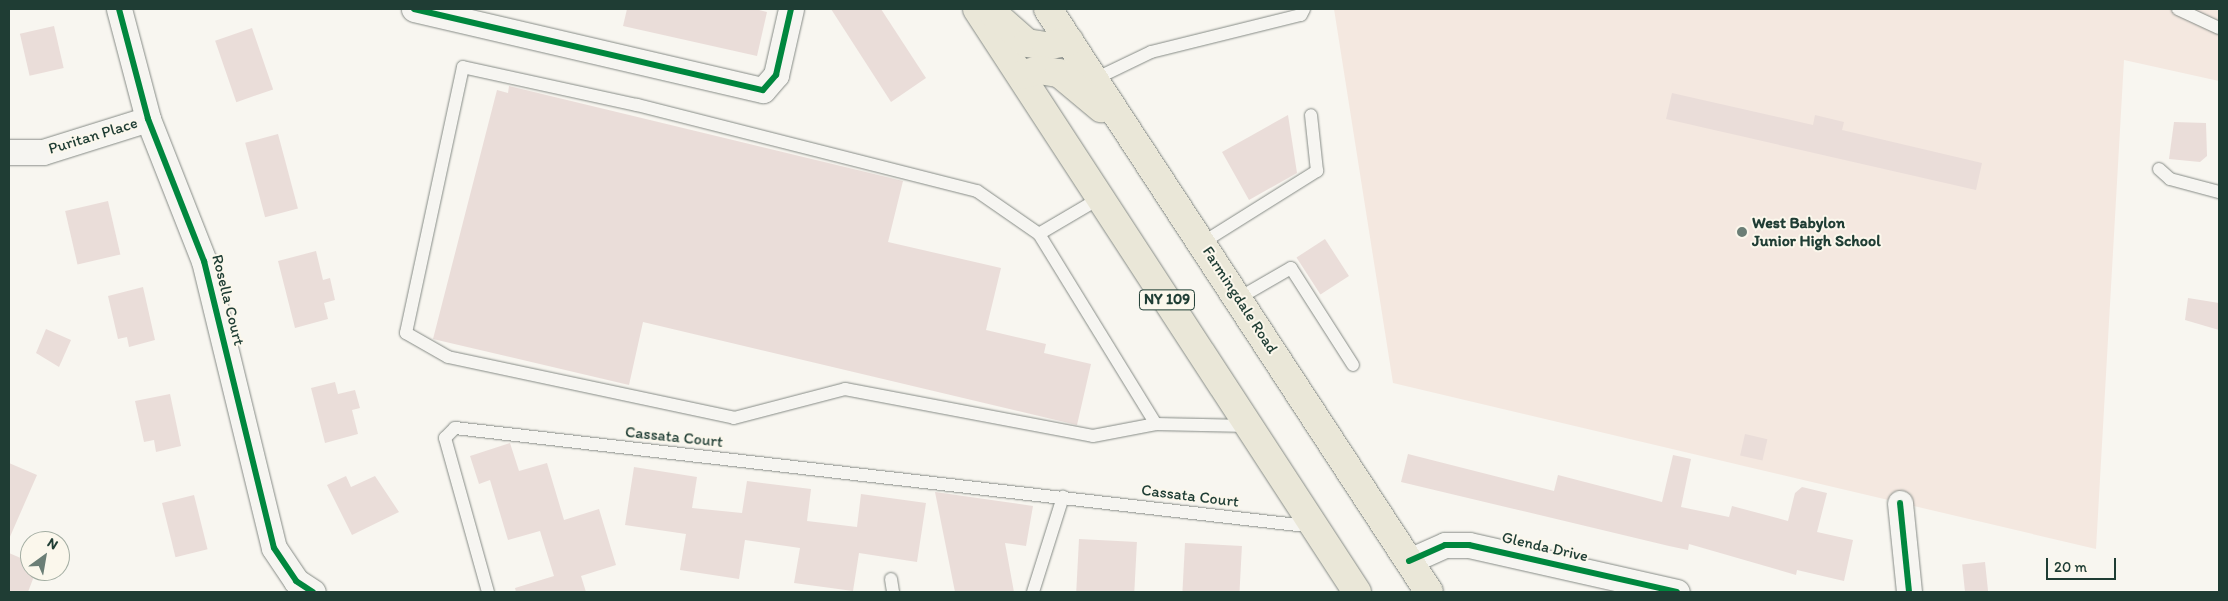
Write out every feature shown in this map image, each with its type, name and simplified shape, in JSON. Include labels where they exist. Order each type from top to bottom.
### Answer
[{"type":"main road","name":"NY 109","points":[[977,9],[1357,592]]},
{"type":"main road","points":[[988,9],[1027,43],[1046,46],[1069,41]]},
{"type":"main road","name":"Farmingdale Road","points":[[1048,9],[1239,298],[1429,592]]},
{"type":"main road","points":[[1020,75],[1039,70],[1059,73],[1133,138]]},
{"type":"street","name":"Rosella Court","points":[[118,9],[148,119],[204,261],[274,548],[296,581],[313,592]]},
{"type":"street","points":[[414,9],[764,90],[776,75],[792,9]]},
{"type":"street","name":"Puritan Place","points":[[9,152],[43,152],[148,119]]},
{"type":"street","points":[[1900,503],[1910,592]]},
{"type":"street","name":"Glenda Drive","points":[[1409,561],[1445,545],[1469,545],[1677,592]]},
{"type":"lane","points":[[1094,79],[1151,52],[1301,15],[1304,9]]},
{"type":"lane","points":[[2178,9],[2219,28]]},
{"type":"lane","points":[[1156,424],[1039,234],[977,191],[637,104],[463,67],[406,333],[448,357],[734,418],[845,389],[1093,436],[1156,424],[1248,426]]},
{"type":"lane","points":[[1202,243],[1316,170],[1311,115]]},
{"type":"lane","points":[[2160,168],[2170,179],[2219,192]]},
{"type":"lane","points":[[1039,234],[1100,198]]},
{"type":"lane","points":[[1239,298],[1291,268],[1353,365]]},
{"type":"lane","name":"Cassata Court","points":[[488,592],[445,438],[455,428],[1314,527]]},
{"type":"lane","points":[[1033,592],[1062,497]]},
{"type":"lane","points":[[891,579],[893,592]]},
{"type":"shaded area","name":"West Babylon Junior High School","points":[[1334,9],[2219,9],[2219,81],[2124,60],[2096,549],[1393,383]]},
{"type":"building","points":[[627,9],[755,9],[767,12],[757,56],[623,26]]},
{"type":"building","points":[[831,9],[881,9],[926,78],[891,102]]},
{"type":"building","points":[[54,26],[64,68],[30,76],[20,34]]},
{"type":"building","points":[[252,28],[273,89],[236,102],[215,41]]},
{"type":"building","points":[[509,86],[903,181],[888,242],[1001,268],[986,330],[1046,344],[1044,353],[1091,364],[1077,425],[643,322],[629,385],[433,339],[497,90],[508,93]]},
{"type":"building","points":[[1672,93],[1813,125],[1815,115],[1844,122],[1842,130],[1982,163],[1976,190],[1666,119]]},
{"type":"building","points":[[1288,115],[1297,173],[1249,200],[1222,152]]},
{"type":"building","points":[[2174,122],[2206,123],[2207,156],[2200,162],[2169,159]]},
{"type":"building","points":[[278,134],[298,208],[265,217],[245,143]]},
{"type":"building","points":[[108,201],[120,255],[78,264],[65,211]]},
{"type":"building","points":[[1325,239],[1349,276],[1320,294],[1296,258]]},
{"type":"building","points":[[316,251],[323,280],[330,278],[335,300],[324,303],[328,319],[295,328],[278,261]]},
{"type":"building","points":[[143,287],[155,340],[129,347],[127,337],[118,339],[108,296]]},
{"type":"building","points":[[2188,298],[2219,303],[2219,330],[2185,320]]},
{"type":"building","points":[[46,329],[71,340],[59,367],[36,353]]},
{"type":"building","points":[[335,382],[338,394],[355,390],[360,408],[352,410],[358,434],[325,443],[311,388]]},
{"type":"building","points":[[170,394],[181,446],[156,452],[154,440],[144,442],[135,401]]},
{"type":"building","points":[[1745,434],[1767,439],[1762,461],[1740,455]]},
{"type":"building","points":[[510,443],[519,471],[547,463],[564,520],[599,509],[616,565],[581,576],[586,592],[516,592],[515,588],[554,576],[540,531],[508,540],[490,480],[479,484],[470,456]]},
{"type":"building","points":[[1408,454],[1554,491],[1558,475],[1662,502],[1673,455],[1691,459],[1681,507],[1729,517],[1732,506],[1788,521],[1795,493],[1802,487],[1827,493],[1817,532],[1853,540],[1844,581],[1797,570],[1796,575],[1689,544],[1688,550],[1669,546],[1401,482]]},
{"type":"building","points":[[9,463],[37,475],[9,539]]},
{"type":"building","points":[[634,467],[697,477],[692,508],[742,513],[747,481],[811,489],[807,521],[857,527],[861,494],[926,503],[917,562],[859,553],[853,591],[794,583],[800,548],[745,540],[739,579],[680,570],[686,534],[625,525]]},
{"type":"building","points":[[346,476],[351,487],[375,476],[399,512],[352,535],[327,485]]},
{"type":"building","points":[[935,492],[1033,506],[1026,546],[1005,543],[1014,592],[955,592]]},
{"type":"building","points":[[194,495],[208,549],[176,557],[162,503]]},
{"type":"building","points":[[1079,539],[1137,542],[1134,592],[1076,592]]},
{"type":"building","points":[[1185,543],[1242,546],[1240,592],[1182,592]]},
{"type":"building","points":[[9,553],[20,558],[20,581],[32,581],[28,592],[9,592]]},
{"type":"building","points":[[1985,562],[1988,592],[1965,592],[1962,564]]},
{"type":"cycle path","points":[[119,9],[148,119],[204,261],[274,548],[296,581],[313,592]]},
{"type":"cycle path","points":[[414,9],[763,90],[776,75],[791,9]]},
{"type":"cycle path","points":[[1900,503],[1909,592]]},
{"type":"cycle path","points":[[1409,561],[1445,545],[1469,545],[1677,592]]},
{"type":"place","name":"West Babylon Junior High School","points":[[1742,232]]}]
